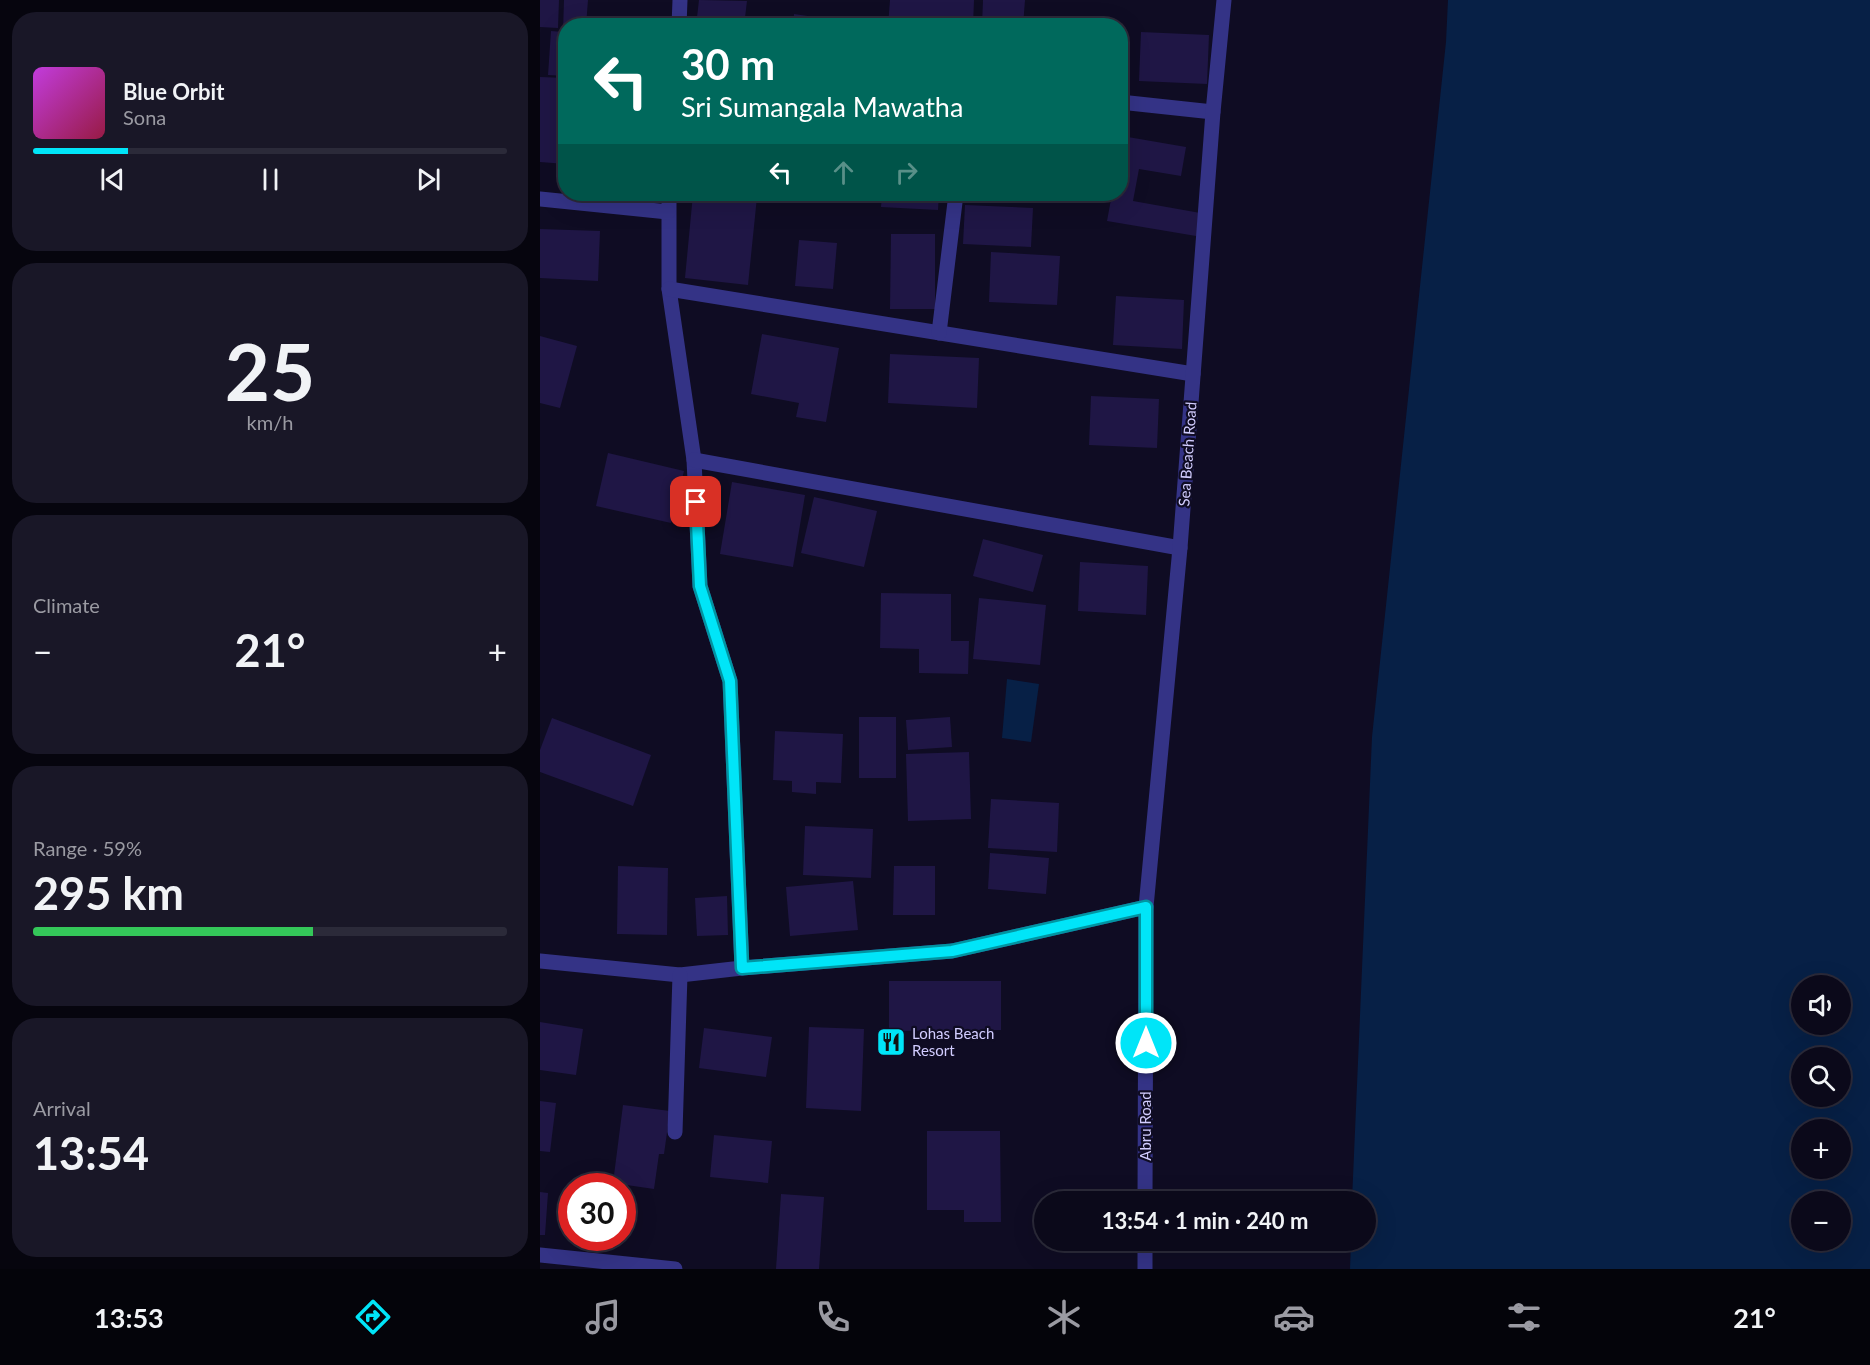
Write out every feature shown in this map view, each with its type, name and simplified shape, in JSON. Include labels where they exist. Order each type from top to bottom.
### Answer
[{"type":"street","points":[[679,18],[680,0]]},
{"type":"street","name":"Sea Beach Road","points":[[1146,907],[1180,548],[1213,112],[1224,0]]},
{"type":"street","points":[[1128,103],[1213,112]]},
{"type":"street","points":[[540,199],[558,201]]},
{"type":"street","points":[[560,201],[668,212]]},
{"type":"street","points":[[669,201],[669,289],[694,460],[700,586],[730,681],[742,968]]},
{"type":"street","points":[[939,333],[955,201]]},
{"type":"street","points":[[669,289],[1193,374]]},
{"type":"street","points":[[694,460],[1180,548]]},
{"type":"street","points":[[540,962],[680,975],[952,951],[1146,907]]},
{"type":"street","name":"Abru Road","points":[[1145,1191],[1146,907]]},
{"type":"street","points":[[675,1132],[680,975]]},
{"type":"street","points":[[1145,1251],[1145,1269]]},
{"type":"street","points":[[540,1255],[675,1269]]},
{"type":"water","points":[[1448,0],[1870,0],[1870,1269],[1350,1269],[1351,1251],[1376,1251],[1376,1191],[1352,1191],[1372,737],[1446,42]]},
{"type":"water","points":[[1007,679],[1039,684],[1031,742],[1002,738]]},
{"type":"building","points":[[540,0],[559,0],[558,28],[540,27]]},
{"type":"building","points":[[564,0],[588,0],[587,18],[563,18]]},
{"type":"building","points":[[699,0],[747,1],[745,18],[697,18]]},
{"type":"building","points":[[890,0],[974,0],[973,18],[889,18]]},
{"type":"building","points":[[983,0],[1025,0],[1024,18],[982,18]]},
{"type":"building","points":[[794,14],[821,18],[794,18]]},
{"type":"building","points":[[551,31],[558,32],[558,76],[548,75]]},
{"type":"building","points":[[1141,32],[1209,35],[1207,84],[1139,81]]},
{"type":"building","points":[[540,77],[558,78],[558,163],[540,162]]},
{"type":"building","points":[[1128,137],[1186,147],[1181,176],[1139,169],[1133,201],[1206,214],[1202,237],[1107,221],[1111,201],[1128,201]]},
{"type":"building","points":[[692,201],[757,201],[748,285],[685,278]]},
{"type":"building","points":[[881,201],[939,201],[938,210],[881,207]]},
{"type":"building","points":[[965,205],[1033,208],[1031,247],[963,244]]},
{"type":"building","points":[[540,229],[600,231],[598,281],[540,278]]},
{"type":"building","points":[[891,234],[935,234],[935,309],[890,309]]},
{"type":"building","points":[[799,240],[837,243],[833,289],[795,286]]},
{"type":"building","points":[[991,252],[1060,256],[1057,305],[989,302]]},
{"type":"building","points":[[1116,296],[1184,300],[1182,349],[1113,345]]},
{"type":"building","points":[[762,334],[839,348],[826,422],[796,417],[799,403],[751,394]]},
{"type":"building","points":[[540,336],[577,346],[560,408],[540,403]]},
{"type":"building","points":[[890,354],[979,358],[977,408],[888,403]]},
{"type":"building","points":[[1091,396],[1159,399],[1157,448],[1089,445]]},
{"type":"building","points":[[608,453],[684,471],[671,523],[596,506]]},
{"type":"building","points":[[732,482],[805,495],[793,567],[720,554]]},
{"type":"building","points":[[814,497],[877,511],[864,567],[801,553]]},
{"type":"building","points":[[983,539],[1043,555],[1033,592],[973,576]]},
{"type":"building","points":[[1080,562],[1148,566],[1146,615],[1078,611]]},
{"type":"building","points":[[881,593],[951,594],[951,641],[969,641],[968,674],[919,673],[919,649],[880,648]]},
{"type":"building","points":[[979,598],[1046,605],[1040,665],[973,659]]},
{"type":"building","points":[[859,717],[896,717],[896,778],[859,778]]},
{"type":"building","points":[[950,717],[952,747],[908,750],[906,720]]},
{"type":"building","points":[[552,718],[651,755],[633,806],[540,772],[540,750]]},
{"type":"building","points":[[775,731],[843,734],[841,783],[816,782],[816,794],[792,792],[792,781],[773,780]]},
{"type":"building","points":[[969,752],[971,819],[908,821],[906,754]]},
{"type":"building","points":[[991,799],[1059,803],[1057,852],[988,848]]},
{"type":"building","points":[[805,826],[873,829],[871,878],[803,875]]},
{"type":"building","points":[[990,853],[1049,858],[1046,894],[988,889]]},
{"type":"building","points":[[618,866],[668,868],[667,935],[617,934]]},
{"type":"building","points":[[894,866],[935,866],[935,915],[893,915]]},
{"type":"building","points":[[853,881],[858,930],[790,936],[786,887]]},
{"type":"building","points":[[727,896],[728,935],[697,936],[695,898]]},
{"type":"building","points":[[889,981],[1001,981],[1001,1030],[889,1031]]},
{"type":"building","points":[[540,1022],[583,1029],[576,1075],[540,1070]]},
{"type":"building","points":[[809,1027],[864,1029],[861,1111],[806,1108]]},
{"type":"building","points":[[704,1028],[772,1037],[766,1077],[699,1068]]},
{"type":"building","points":[[540,1101],[556,1103],[550,1152],[540,1151]]},
{"type":"building","points":[[623,1105],[670,1111],[664,1154],[659,1154],[654,1189],[636,1186],[636,1173],[614,1173]]},
{"type":"building","points":[[927,1131],[1000,1131],[1001,1222],[964,1222],[964,1210],[927,1210]]},
{"type":"building","points":[[714,1135],[772,1141],[768,1183],[710,1177]]},
{"type":"building","points":[[540,1192],[548,1193],[545,1235],[540,1235]]},
{"type":"building","points":[[781,1194],[824,1197],[819,1269],[776,1269]]},
{"type":"place","name":"Lohas Beach Resort","points":[[891,1042]]},
{"type":"route","points":[[696,502],[700,586],[730,681],[742,968],[952,951],[1146,907],[1146,1043]]}]
